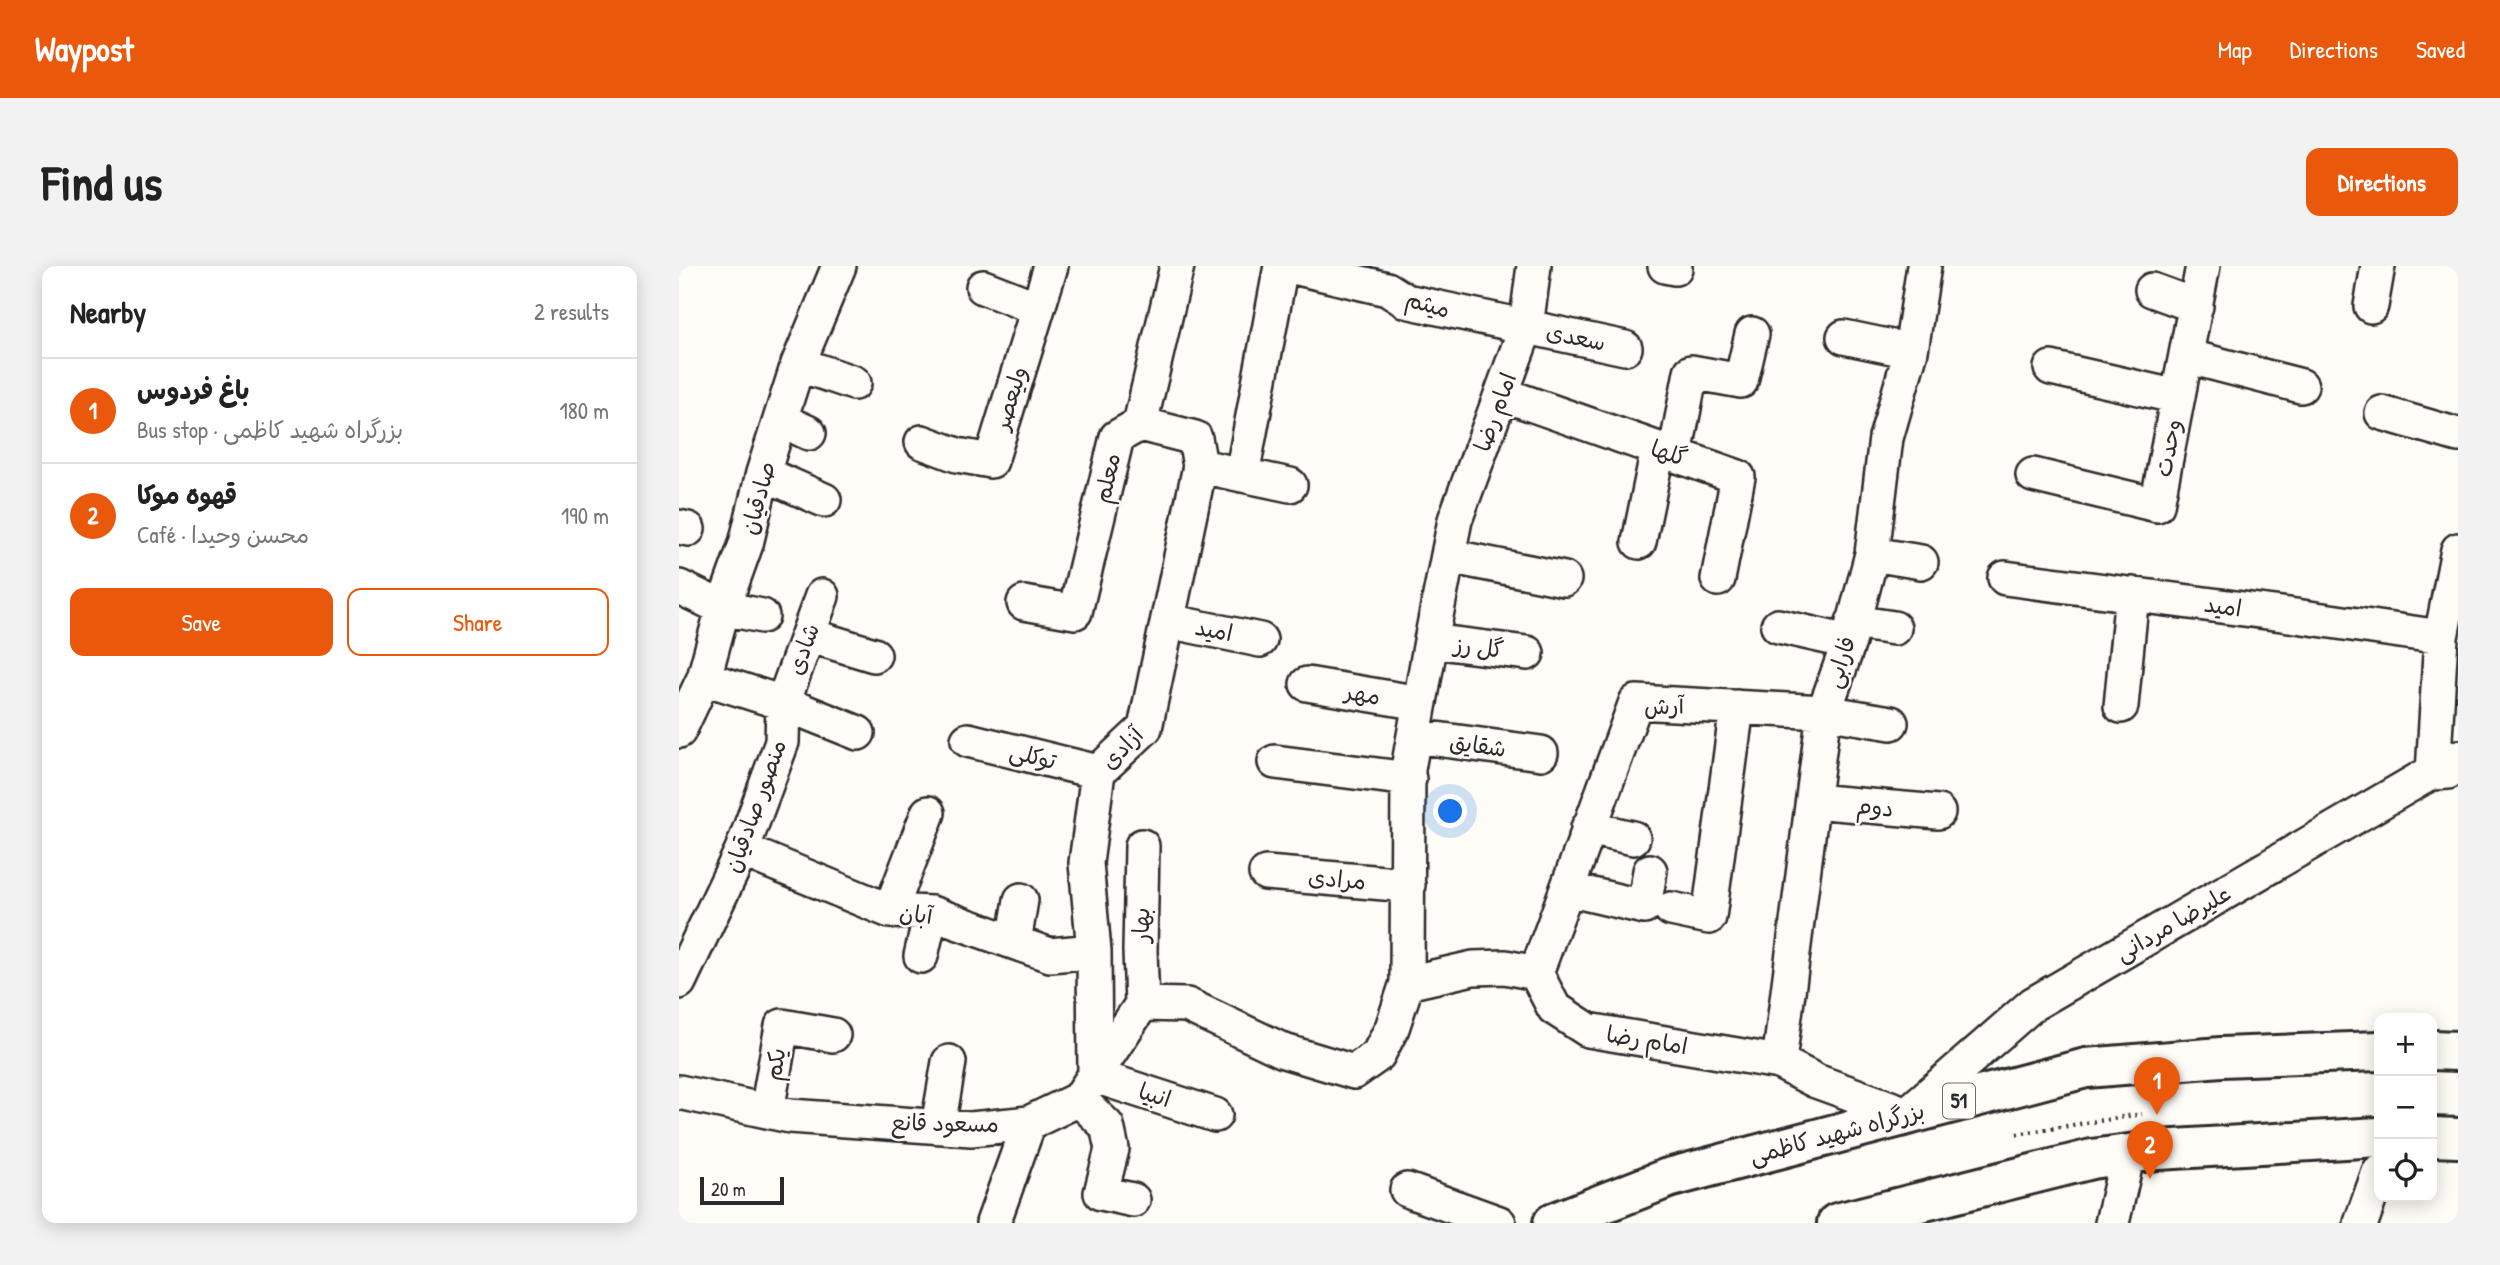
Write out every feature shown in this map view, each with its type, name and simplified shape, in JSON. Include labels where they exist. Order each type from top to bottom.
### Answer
[{"type":"highway","points":[[2437,1050],[2458,1051]]},
{"type":"highway","name":"بزرگراه شهید کاظمی","points":[[1553,1223],[1668,1178],[2086,1068],[2221,1056],[2374,1051]]},
{"type":"highway","points":[[1837,1223],[2092,1159],[2128,1154],[2374,1137]]},
{"type":"highway","points":[[2437,1137],[2458,1138]]},
{"type":"street","name":"صادقیان","points":[[679,731],[746,544],[763,473],[795,426],[798,364],[839,266]]},
{"type":"street","name":"ولیعصر","points":[[922,442],[957,455],[991,461],[1051,266]]},
{"type":"street","points":[[1177,266],[1140,424],[1195,438],[1200,466],[1290,485]]},
{"type":"street","points":[[1242,475],[1281,266]]},
{"type":"street","name":"میثم","points":[[1289,266],[1387,289],[1406,301],[1527,327]]},
{"type":"street","name":"امام رضا","points":[[1142,1004],[1187,1005],[1284,1051],[1355,1072],[1378,1055],[1392,1028],[1407,983],[1408,769],[1431,641],[1455,520],[1527,327],[1534,266]]},
{"type":"street","name":"فارابی","points":[[1779,1062],[1823,712],[1851,632],[1872,554],[1886,438],[1911,351],[1924,266]]},
{"type":"street","name":"وحدت","points":[[2033,475],[2157,505],[2203,266]]},
{"type":"street","points":[[2371,306],[2378,266]]},
{"type":"street","points":[[983,287],[1037,308]]},
{"type":"street","points":[[2152,290],[2196,306]]},
{"type":"street","name":"سعدی","points":[[1527,327],[1625,348]]},
{"type":"street","points":[[1639,542],[1691,372],[1741,381],[1752,334]]},
{"type":"street","points":[[1844,337],[1911,351]]},
{"type":"street","points":[[2186,356],[2301,386]]},
{"type":"street","points":[[798,364],[854,383]]},
{"type":"street","points":[[2051,368],[2178,397]]},
{"type":"street","name":"گلها","points":[[1502,394],[1738,477],[1718,579]]},
{"type":"street","points":[[2382,413],[2458,435]]},
{"type":"street","name":"معلم","points":[[1024,603],[1075,612],[1117,437],[1140,424]]},
{"type":"street","name":"آزادی","points":[[1087,1088],[1094,951],[1086,863],[1098,772],[1145,729],[1200,466]]},
{"type":"street","points":[[763,473],[824,500]]},
{"type":"street","points":[[2450,767],[2441,638],[2458,550]]},
{"type":"street","points":[[1872,554],[1921,562]]},
{"type":"street","points":[[1448,556],[1564,579]]},
{"type":"street","name":"امید","points":[[2005,578],[2441,638]]},
{"type":"street","points":[[679,587],[723,608],[762,616]]},
{"type":"street","points":[[2121,706],[2132,594]]},
{"type":"street","name":"شادی","points":[[783,703],[822,596]]},
{"type":"street","name":"امید","points":[[1168,621],[1260,640]]},
{"type":"street","points":[[1778,626],[1851,632],[1894,628]]},
{"type":"street","points":[[808,635],[874,655]]},
{"type":"street","name":"گل رز","points":[[1431,641],[1527,653]]},
{"type":"street","name":"مهر","points":[[1307,684],[1420,703]]},
{"type":"street","points":[[693,690],[783,703],[858,733]]},
{"type":"street","name":"آرش","points":[[1537,973],[1636,702],[1823,712],[1891,723]]},
{"type":"street","name":"منصور صادقیان","points":[[679,982],[742,850],[782,742],[783,703]]},
{"type":"street","points":[[1671,909],[1709,917],[1737,707]]},
{"type":"street","name":"شقایق","points":[[1414,736],[1541,754]]},
{"type":"street","name":"توکلی","points":[[968,740],[1098,772]]},
{"type":"street","points":[[1275,762],[1409,779]]},
{"type":"street","name":"علیرضا مردانی","points":[[1907,1114],[2033,1004],[2450,767]]},
{"type":"street","name":"دوم","points":[[1813,802],[1938,812]]},
{"type":"street","points":[[890,911],[928,813]]},
{"type":"street","points":[[1588,828],[1633,838]]},
{"type":"street","name":"بهار","points":[[1142,846],[1142,1004]]},
{"type":"street","name":"آبان","points":[[742,850],[890,911],[931,913],[1049,955],[1094,951]]},
{"type":"street","points":[[1566,889],[1644,907],[1650,871]]},
{"type":"street","name":"مرادی","points":[[1266,873],[1408,886]]},
{"type":"street","points":[[1014,942],[1021,900]]},
{"type":"street","points":[[921,956],[931,913]]},
{"type":"street","points":[[1407,983],[1473,968],[1505,967],[1537,973]]},
{"type":"street","name":"امام رضا","points":[[1537,973],[1554,1008],[1588,1030],[1779,1062],[1816,1081],[1907,1114]]},
{"type":"street","points":[[1133,1200],[1101,1193],[1112,1149],[1107,1126],[1087,1088],[1142,1004]]},
{"type":"street","name":"یکم","points":[[767,1111],[782,1026],[833,1035]]},
{"type":"street","points":[[938,1126],[949,1062]]},
{"type":"street","name":"انبیا","points":[[1087,1088],[1215,1115]]},
{"type":"street","name":"مسعود قانع","points":[[679,1092],[790,1116],[971,1129],[1029,1123],[1087,1088]]},
{"type":"street","points":[[993,1223],[1029,1123]]},
{"type":"street","points":[[2112,1223],[2128,1154]]},
{"type":"street","points":[[2361,1223],[2374,1186]]},
{"type":"street","points":[[1407,1190],[1499,1223]]},
{"type":"path","points":[[2017,1134],[2142,1114]]},
{"type":"place","name":"باغ فردوس","points":[[2157,1115]]},
{"type":"place","name":"قهوه موکا","points":[[2150,1179]]}]
